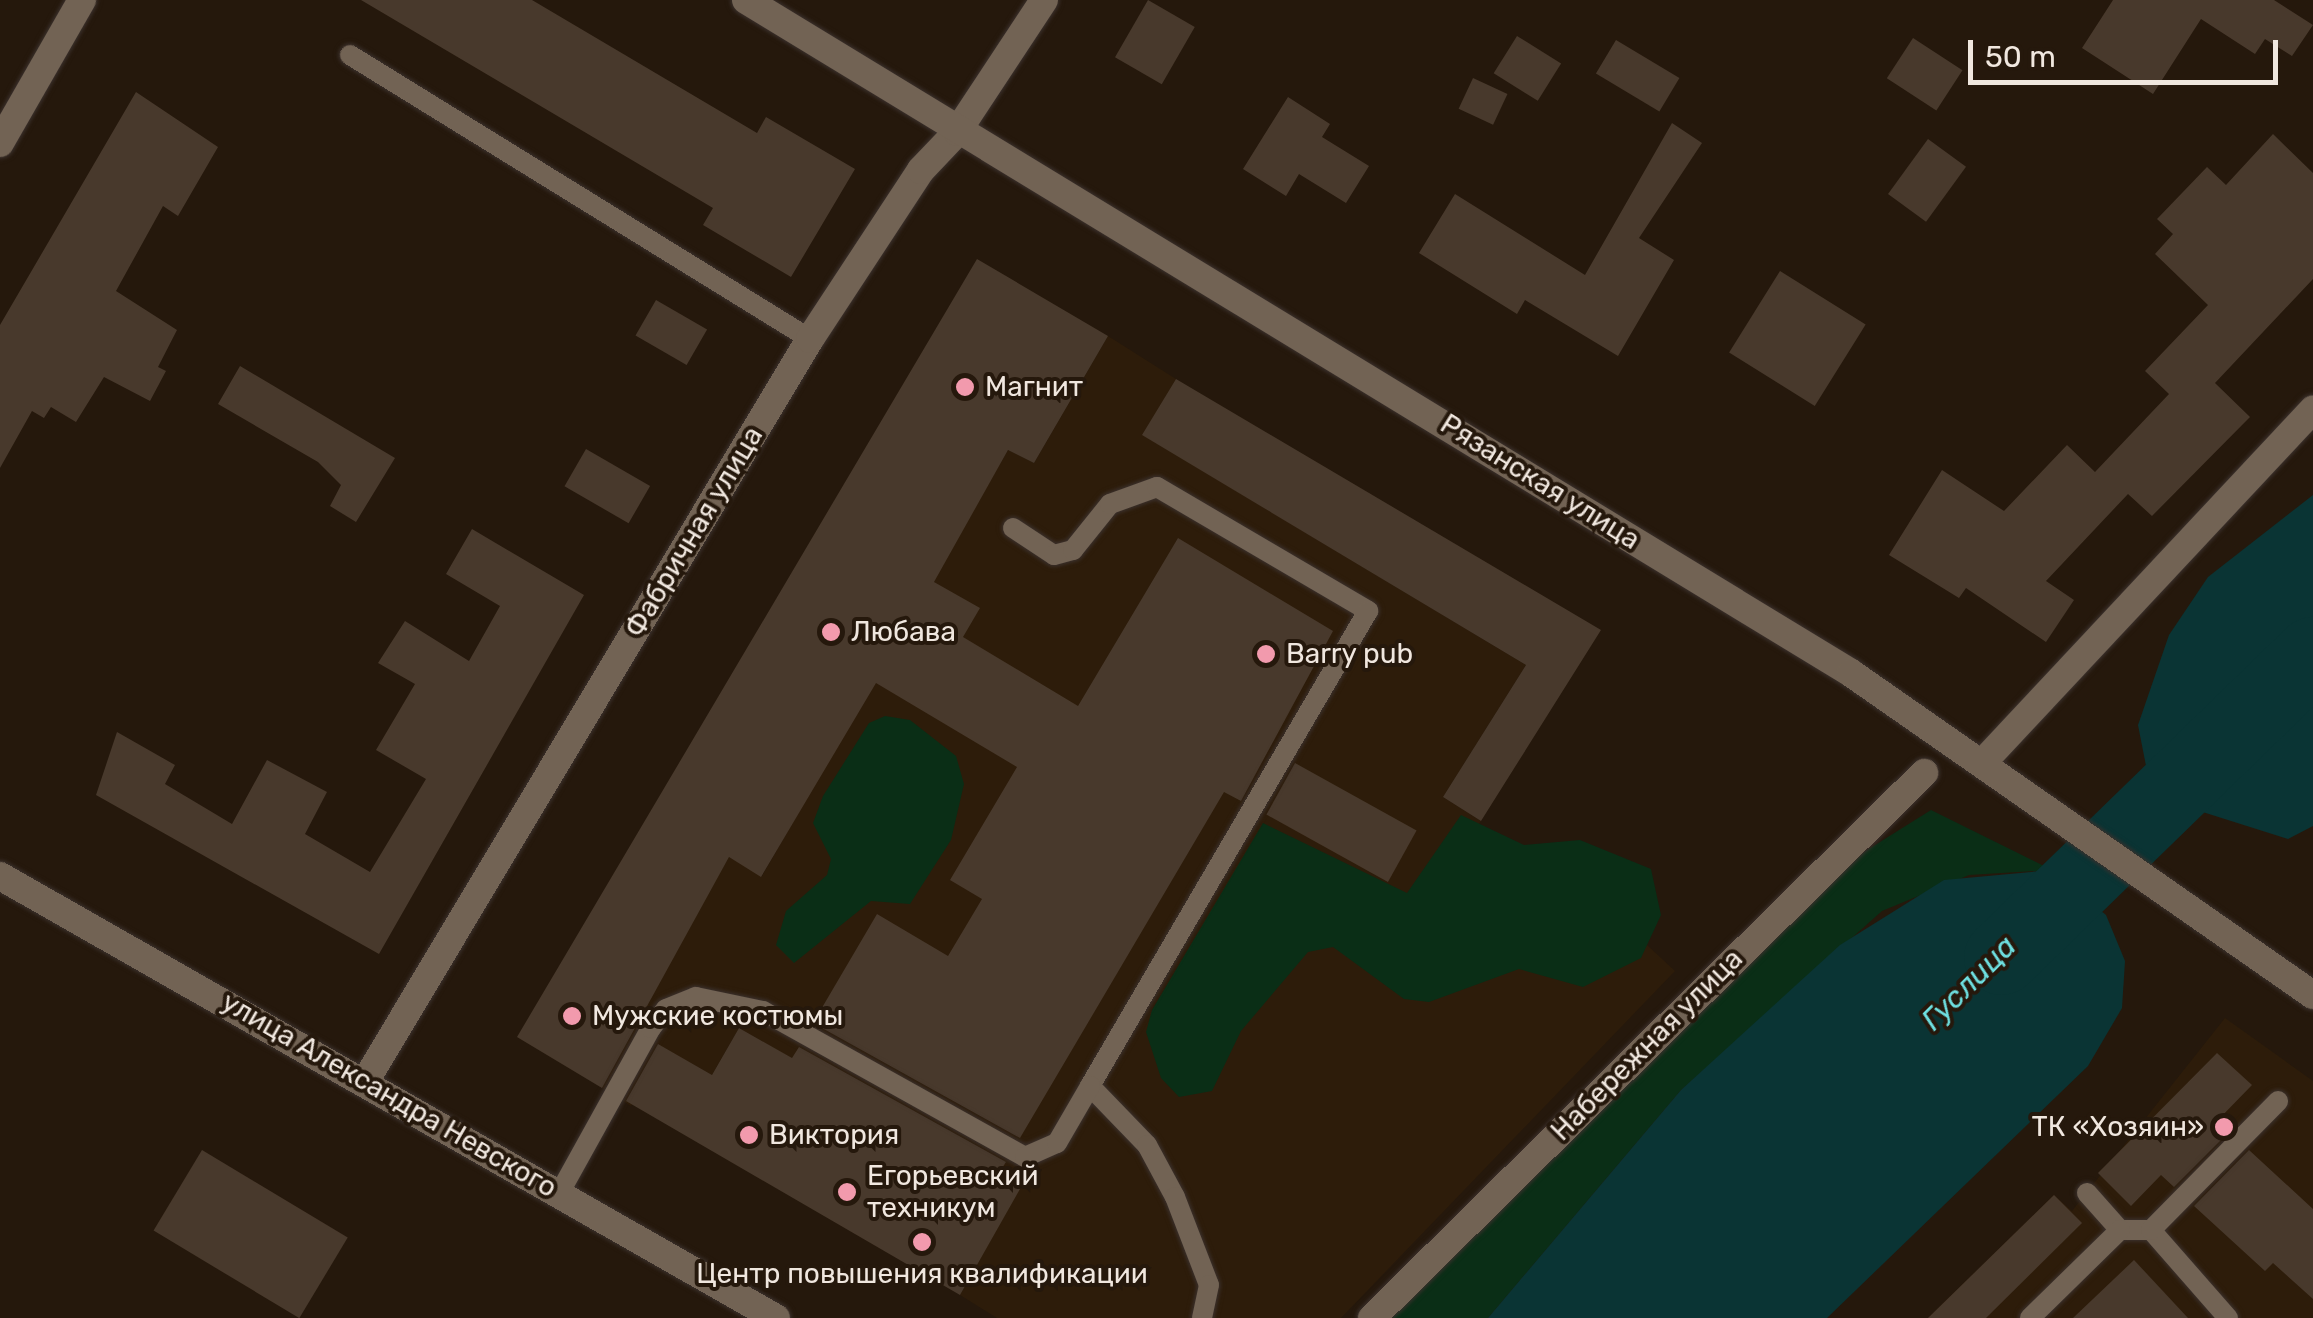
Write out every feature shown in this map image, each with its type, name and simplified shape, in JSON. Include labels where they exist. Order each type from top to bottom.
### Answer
[{"type":"street","points":[[0,143],[82,0]]},
{"type":"street","name":"Рязанская улица","points":[[746,0],[1992,765],[2313,995]]},
{"type":"street","name":"Фабричная улица","points":[[366,1080],[810,339],[921,170],[958,132],[1044,0]]},
{"type":"street","points":[[1992,765],[2313,410]]},
{"type":"street","name":"Набережная улица","points":[[1372,1318],[1924,773]]},
{"type":"street","name":"улица Александра Невского","points":[[0,876],[366,1080],[776,1318]]},
{"type":"lane","points":[[350,55],[810,339]]},
{"type":"lane","points":[[560,1192],[651,1028],[666,1009],[696,998],[763,1012],[1025,1156],[1058,1143],[1368,612],[1157,487],[1110,504],[1073,550],[1054,555],[1013,528]]},
{"type":"lane","points":[[1090,1086],[1147,1145],[1184,1215],[1209,1284],[1202,1318]]},
{"type":"lane","points":[[2030,1318],[2120,1230],[2151,1230],[2278,1102]]},
{"type":"lane","points":[[2087,1193],[2120,1230]]},
{"type":"lane","points":[[2151,1230],[2225,1317]]},
{"type":"shaded area","points":[[1108,336],[1176,379],[1143,435],[1526,665],[1443,797],[1481,821],[1475,830],[1632,931],[1675,971],[1341,1318],[997,1318],[960,1295],[1019,1189],[739,1028],[712,1075],[664,1048],[631,1106],[595,1083],[729,857],[762,876],[1008,450],[1034,463]]},
{"type":"shaded area","name":"ТК «Хозяин»","points":[[2225,1018],[2313,1081],[2313,1318],[1928,1318],[2054,1195],[2072,1211]]},
{"type":"green space","points":[[885,716],[910,720],[956,756],[964,784],[951,840],[910,904],[871,901],[794,963],[776,945],[786,911],[827,875],[831,859],[813,823],[823,796],[869,723]]},
{"type":"green space","points":[[1931,810],[2052,870],[1969,875],[1882,911],[1681,1090],[1488,1318],[1391,1318],[1718,989],[1864,852]]},
{"type":"green space","points":[[1461,815],[1524,845],[1580,840],[1651,869],[1661,915],[1641,958],[1583,987],[1519,969],[1429,1002],[1404,999],[1333,947],[1308,952],[1241,1031],[1212,1091],[1179,1097],[1161,1078],[1146,1032],[1152,1010],[1263,823],[1407,893]]},
{"type":"water","points":[[2313,495],[2313,826],[2288,839],[2171,802],[2148,776],[2138,725],[2169,635],[2208,577]]},
{"type":"water","points":[[2052,870],[2106,915],[2125,961],[2122,1008],[2088,1066],[1827,1318],[1488,1318],[1681,1090],[1840,945],[1944,880]]},
{"type":"building","points":[[361,0],[532,0],[757,133],[766,117],[855,169],[791,277],[703,225],[713,208]]},
{"type":"building","points":[[1148,0],[1195,27],[1162,84],[1115,57]]},
{"type":"building","points":[[2113,0],[2274,0],[2313,25],[2292,56],[2265,39],[2255,54],[2201,19],[2153,94],[2082,48]]},
{"type":"building","points":[[1517,36],[1561,64],[1538,101],[1494,73]]},
{"type":"building","points":[[1913,38],[1962,70],[1936,110],[1887,78]]},
{"type":"building","points":[[1616,40],[1679,78],[1659,112],[1596,73]]},
{"type":"building","points":[[1473,78],[1507,94],[1493,125],[1459,109]]},
{"type":"building","points":[[136,92],[218,147],[178,216],[163,206],[116,291],[177,330],[158,367],[166,371],[150,401],[104,377],[76,422],[51,407],[44,418],[32,411],[0,468],[0,325]]},
{"type":"building","points":[[1288,97],[1330,124],[1322,137],[1369,166],[1346,203],[1299,174],[1286,196],[1243,169]]},
{"type":"building","points":[[1672,123],[1702,143],[1639,238],[1674,260],[1618,356],[1525,300],[1517,314],[1419,253],[1455,194],[1585,275]]},
{"type":"building","points":[[2273,134],[2313,173],[2313,279],[2215,383],[2250,417],[2152,516],[2128,494],[2046,581],[2074,600],[2046,642],[1966,588],[1959,598],[1889,555],[1942,470],[2004,511],[2067,445],[2095,472],[2169,394],[2145,371],[2208,305],[2155,254],[2173,234],[2157,219],[2207,167],[2226,185]]},
{"type":"building","points":[[1928,139],[1966,167],[1926,222],[1888,194]]},
{"type":"building","points":[[977,259],[1108,336],[1034,463],[1008,450],[934,582],[980,608],[963,637],[1078,706],[1178,538],[1333,631],[1241,801],[1224,792],[1020,1138],[813,1023],[877,914],[948,956],[982,899],[950,880],[1017,767],[876,683],[761,877],[729,857],[602,1088],[517,1037]]},
{"type":"building","points":[[1780,271],[1866,325],[1815,406],[1729,352]]},
{"type":"building","points":[[656,300],[707,330],[687,365],[636,336]]},
{"type":"building","points":[[240,366],[395,458],[356,522],[330,506],[341,485],[318,462],[218,404]]},
{"type":"building","points":[[1176,379],[1601,630],[1481,821],[1443,797],[1526,665],[1142,435]]},
{"type":"building","points":[[586,449],[650,486],[629,523],[564,486]]},
{"type":"building","points":[[472,529],[584,595],[379,954],[96,795],[117,732],[175,765],[165,784],[232,824],[267,760],[327,792],[305,834],[370,872],[426,779],[376,750],[415,684],[378,663],[405,621],[469,661],[500,606],[446,574]]},
{"type":"building","points":[[1295,763],[1417,830],[1388,882],[1266,815]]},
{"type":"building","points":[[739,1028],[792,1058],[799,1047],[1006,1162],[997,1176],[1020,1189],[960,1295],[626,1101],[658,1044],[712,1075]]},
{"type":"building","points":[[2217,1053],[2252,1085],[2217,1121],[2229,1132],[2174,1187],[2161,1175],[2131,1206],[2098,1173]]},
{"type":"building","points":[[202,1150],[348,1238],[299,1318],[154,1231]]},
{"type":"building","points":[[2249,1150],[2313,1209],[2313,1299],[2273,1263],[2265,1271],[2194,1206]]},
{"type":"building","points":[[2054,1195],[2082,1223],[1986,1318],[1928,1318]]},
{"type":"building","points":[[2134,1260],[2188,1318],[2073,1318]]},
{"type":"waterway","name":"Гуслица","points":[[2001,957],[2313,654]]},
{"type":"place","name":"Магнит","points":[[965,387]]},
{"type":"place","name":"Любава","points":[[831,632]]},
{"type":"place","name":"Barry pub","points":[[1266,654]]},
{"type":"place","name":"Мужские костюмы","points":[[572,1016]]},
{"type":"place","name":"ТК «Хозяин»","points":[[2224,1127]]},
{"type":"place","name":"Виктория","points":[[749,1135]]},
{"type":"place","name":"Егорьевский техникум","points":[[847,1192]]},
{"type":"place","name":"Центр повышения квалификации","points":[[922,1242]]}]
